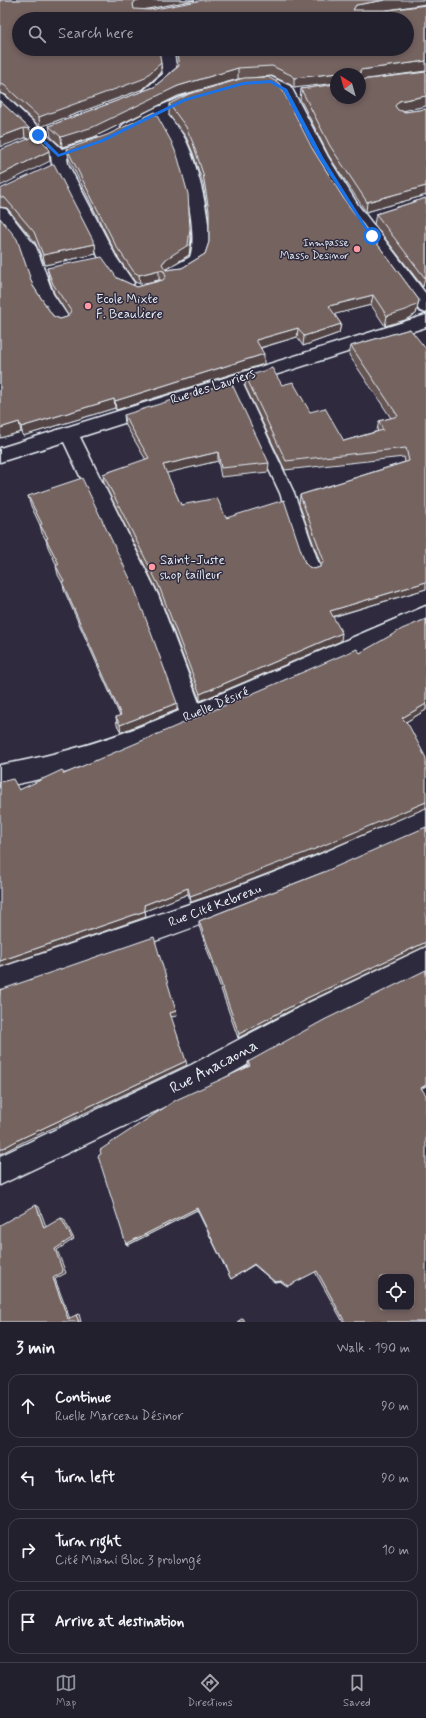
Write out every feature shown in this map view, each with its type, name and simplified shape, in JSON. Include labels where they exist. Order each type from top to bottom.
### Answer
[{"type":"street","points":[[134,98],[157,87],[171,75],[167,56]]},
{"type":"street","points":[[235,85],[260,81],[289,91],[320,157],[368,218],[426,307]]},
{"type":"street","points":[[56,163],[184,100],[212,91]]},
{"type":"street","points":[[0,99],[7,113],[45,132],[56,163],[101,259],[132,287]]},
{"type":"street","points":[[158,112],[179,142],[188,164],[195,194],[202,248],[198,259],[173,274]]},
{"type":"street","points":[[0,213],[17,232],[44,272],[45,295],[62,321]]},
{"type":"street","name":"Rue des Lauriers","points":[[0,455],[234,380],[426,321]]},
{"type":"street","points":[[69,432],[147,595],[192,715]]},
{"type":"street","name":"Ruelle Désiré","points":[[0,776],[44,767],[113,748],[153,733],[426,615]]},
{"type":"street","name":"Rue Cité Kebreau","points":[[0,981],[179,921],[371,845],[426,819]]},
{"type":"street","name":"Rue Anacaona","points":[[0,1171],[201,1075],[313,1014],[426,960]]},
{"type":"lane","points":[[234,380],[287,493],[313,570]]},
{"type":"building","points":[[0,0],[136,0],[133,4],[134,9],[150,10],[203,0],[385,0],[356,5],[353,10],[389,10],[426,5],[426,61],[366,69],[330,68],[330,74],[294,78],[272,66],[238,68],[178,86],[93,127],[61,137],[49,126],[154,87],[179,66],[177,56],[414,56],[414,12],[12,12],[12,56],[160,56],[161,63],[143,79],[39,117],[4,85],[0,84]]},
{"type":"building","points":[[426,72],[426,96],[399,101],[395,106],[398,110],[405,112],[426,109],[426,186],[367,202],[330,146],[301,89],[330,85],[330,104],[366,104],[366,79]]},
{"type":"building","points":[[268,77],[279,83],[312,148],[344,199],[419,300],[418,304],[406,310],[387,316],[373,295],[329,306],[341,324],[304,336],[298,328],[256,340],[264,354],[115,401],[114,399],[21,427],[19,422],[0,428],[0,218],[17,239],[33,286],[53,316],[60,319],[67,317],[71,311],[53,284],[47,268],[102,257],[117,278],[137,287],[163,280],[166,276],[164,271],[159,270],[139,275],[134,272],[116,246],[67,149],[107,135],[155,112],[171,141],[178,158],[188,194],[190,229],[188,245],[166,259],[162,264],[166,270],[182,268],[205,254],[209,242],[209,211],[203,174],[193,143],[186,127],[169,104],[189,94],[244,78]]},
{"type":"building","points":[[0,101],[30,129],[24,128],[0,137]]},
{"type":"building","points":[[33,132],[48,147],[49,151],[0,175],[0,150],[31,138]]},
{"type":"building","points":[[54,164],[95,244],[43,255],[34,232],[5,198],[0,197],[0,189]]},
{"type":"building","points":[[426,198],[426,274],[425,278],[376,214]]},
{"type":"building","points":[[410,329],[426,349],[426,582],[330,611],[342,633],[200,694],[159,586],[103,474],[149,458],[124,415],[231,382],[269,463],[221,468],[218,452],[163,465],[181,505],[217,498],[226,518],[284,500],[305,563],[314,569],[320,567],[324,561],[300,495],[409,461],[406,448],[286,461],[246,377],[272,368],[282,385],[293,382],[310,412],[325,408],[344,441],[383,430],[379,421],[398,416],[351,346]]},
{"type":"building","points":[[82,478],[134,587],[177,703],[120,725],[116,717],[121,715],[62,582],[64,581],[56,566],[59,564],[46,539],[48,538],[40,525],[42,524],[28,496]]},
{"type":"building","points":[[426,619],[426,704],[402,718],[408,724],[426,758],[426,802],[315,849],[216,887],[190,896],[188,888],[144,905],[145,911],[0,961],[0,782],[13,779],[19,790],[62,770],[64,774],[357,649],[360,653],[402,629]]},
{"type":"building","points":[[426,827],[426,942],[305,999],[239,1034],[199,921],[324,872]]},
{"type":"building","points":[[154,937],[176,1011],[170,1013],[186,1061],[20,1139],[0,1150],[0,990]]},
{"type":"building","points":[[426,970],[426,1085],[421,1088],[426,1095],[426,1322],[345,1322],[317,1271],[288,1286],[281,1281],[275,1282],[254,1264],[231,1279],[197,1208],[126,1244],[98,1156],[101,1154],[100,1150],[176,1100],[250,1066],[248,1062],[324,1020]]},
{"type":"building","points":[[36,1205],[44,1228],[61,1218],[72,1238],[55,1249],[63,1272],[53,1278],[68,1319],[76,1315],[79,1322],[0,1322],[0,1225]]},
{"type":"building","points":[[243,1318],[245,1322],[237,1322]]},
{"type":"place","name":"Inmpasse Masso Desinor","points":[[357,249]]},
{"type":"place","name":"Ecole Mixte F. Beauliere","points":[[88,306]]},
{"type":"place","name":"Saint-Juste shop tailleur","points":[[152,567]]},
{"type":"route","points":[[38,135],[58,156],[101,141],[184,100],[243,83],[260,81],[278,84],[285,89],[289,95],[320,157],[352,208],[372,236]]}]
